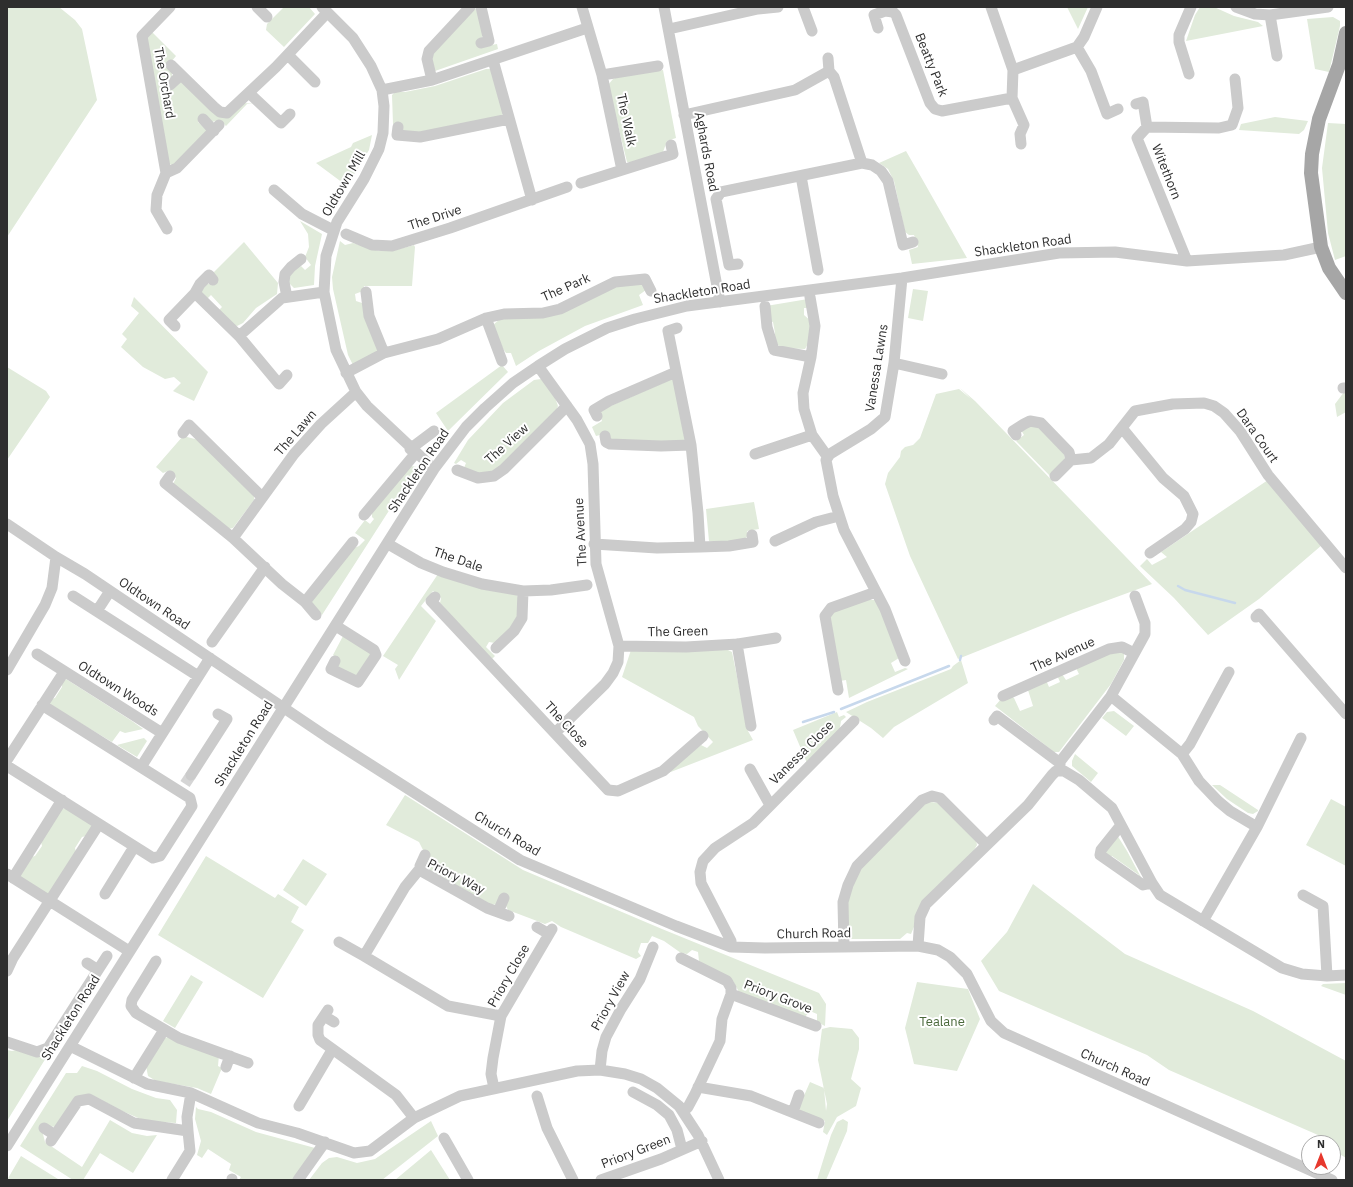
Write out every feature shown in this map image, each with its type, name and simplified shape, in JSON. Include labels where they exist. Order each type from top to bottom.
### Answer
[{"type":"main road","points":[[1346,33],[1338,65],[1319,118],[1312,154],[1314,194],[1321,247],[1329,268],[1346,293]]},
{"type":"street","name":"The Orchard","points":[[166,173],[142,36],[170,7]]},
{"type":"street","points":[[256,7],[267,17]]},
{"type":"street","points":[[432,80],[427,58],[429,51],[470,7]]},
{"type":"street","points":[[481,7],[490,40],[481,43]]},
{"type":"street","name":"The Walk","points":[[582,7],[602,75],[622,170]]},
{"type":"street","name":"Aghards Road","points":[[664,7],[720,302]]},
{"type":"street","points":[[668,29],[758,8],[778,7]]},
{"type":"street","points":[[803,7],[812,31]]},
{"type":"street","points":[[991,7],[1013,70],[1012,98],[1024,125],[1020,134],[1021,144]]},
{"type":"street","points":[[1013,70],[1077,47],[1084,37],[1097,7]]},
{"type":"street","points":[[1189,74],[1179,42],[1179,35],[1191,7]]},
{"type":"street","points":[[1241,8],[1270,15],[1328,7]]},
{"type":"street","name":"The Orchard","points":[[171,65],[214,107],[224,113],[229,112],[288,55],[325,10]]},
{"type":"street","name":"Oldtown Mill","points":[[325,10],[348,33],[362,51],[376,74],[382,90],[384,102],[384,125],[379,149],[364,179],[333,230],[326,256],[324,292],[336,350],[356,392],[367,406],[434,470]]},
{"type":"street","name":"Beatty Park","points":[[878,28],[874,15],[885,11],[893,12],[896,15],[930,103],[935,109],[942,111],[1012,98]]},
{"type":"street","points":[[1270,15],[1277,56]]},
{"type":"street","points":[[382,90],[432,80],[587,28]]},
{"type":"street","points":[[1077,47],[1091,70],[1107,114],[1118,109]]},
{"type":"street","points":[[288,55],[315,82]]},
{"type":"street","points":[[828,58],[829,71],[834,78],[862,163]]},
{"type":"street","points":[[493,60],[532,200]]},
{"type":"street","points":[[602,75],[658,66]]},
{"type":"street","points":[[684,115],[795,90],[829,71]]},
{"type":"street","name":"The Orchard","points":[[170,85],[181,74]]},
{"type":"street","points":[[1147,127],[1219,128],[1232,125],[1238,108],[1235,79]]},
{"type":"street","points":[[249,94],[282,123],[290,114]]},
{"type":"street","name":"Witethorn","points":[[1136,104],[1142,102],[1147,127],[1137,138],[1187,261]]},
{"type":"street","points":[[167,229],[156,210],[155,202],[166,173],[178,168],[217,128],[203,119]]},
{"type":"street","points":[[398,127],[397,134],[420,137],[509,119]]},
{"type":"street","name":"The Walk","points":[[581,183],[673,154],[671,145]]},
{"type":"street","points":[[738,264],[729,265],[716,199],[721,192],[862,163],[872,165],[881,171],[888,181],[903,245],[913,242]]},
{"type":"street","points":[[801,176],[818,270]]},
{"type":"street","name":"The Drive","points":[[346,234],[372,245],[387,246],[419,238],[567,187]]},
{"type":"street","points":[[274,190],[302,214],[333,230]]},
{"type":"street","name":"Shackleton Road","points":[[7,1146],[434,470],[466,427],[513,383],[565,349],[621,323],[687,306],[902,278],[1030,257],[1079,252],[1115,252],[1187,261],[1284,256],[1321,247]]},
{"type":"street","points":[[287,296],[284,282],[286,274],[291,266],[300,259]]},
{"type":"street","points":[[175,326],[169,320],[195,293],[200,284],[209,275],[213,280]]},
{"type":"street","name":"Vanessa Lawns","points":[[828,456],[884,419],[894,363],[902,278]]},
{"type":"street","name":"The Park","points":[[346,373],[384,353],[438,339],[486,318],[504,314],[543,313],[578,301],[615,282],[645,279],[651,291]]},
{"type":"street","points":[[239,336],[278,301],[287,296],[324,292]]},
{"type":"street","points":[[195,293],[239,336],[279,384],[287,375]]},
{"type":"street","points":[[364,296],[369,316],[384,353]]},
{"type":"street","points":[[810,297],[815,326],[811,357],[803,393],[804,409],[812,435],[828,456],[826,465],[839,516],[847,536],[886,609],[906,661]]},
{"type":"street","points":[[765,306],[767,326],[774,350],[811,357]]},
{"type":"street","points":[[486,318],[502,361]]},
{"type":"street","points":[[677,328],[668,330],[691,445],[700,547]]},
{"type":"street","points":[[894,363],[942,374]]},
{"type":"street","name":"The Avenue","points":[[538,366],[583,430],[592,454],[594,544],[600,582],[619,646],[618,662],[613,673],[554,733]]},
{"type":"street","points":[[597,416],[594,410],[609,401],[676,372]]},
{"type":"street","name":"The Lawn","points":[[233,538],[262,497],[305,442],[326,419],[356,392]]},
{"type":"street","name":"Dara Court","points":[[1071,460],[1091,458],[1109,444],[1132,413],[1145,408],[1173,404],[1204,403],[1216,407],[1224,413],[1240,431],[1268,475],[1344,562]]},
{"type":"street","name":"The View","points":[[457,470],[478,478],[494,476],[504,469],[567,406]]},
{"type":"street","points":[[1016,435],[1013,431],[1030,421],[1041,423],[1069,452],[1071,460],[1054,476]]},
{"type":"street","points":[[183,433],[189,425],[262,497]]},
{"type":"street","points":[[1122,428],[1162,478],[1184,496],[1192,514],[1192,522],[1185,529],[1150,553]]},
{"type":"street","points":[[364,515],[413,451],[434,431]]},
{"type":"street","points":[[755,454],[812,435]]},
{"type":"street","points":[[605,436],[606,442],[610,444],[646,446],[691,445]]},
{"type":"street","points":[[170,476],[165,483],[233,538],[305,602],[316,615]]},
{"type":"street","points":[[775,540],[816,522],[839,516]]},
{"type":"street","name":"Oldtown Road","points":[[7,524],[56,557],[85,574],[284,708]]},
{"type":"street","points":[[594,544],[657,548],[700,547],[729,546],[752,539]]},
{"type":"street","points":[[305,602],[353,542]]},
{"type":"street","name":"The Dale","points":[[388,544],[412,558],[443,572],[482,584],[523,591],[551,590],[587,584]]},
{"type":"street","points":[[7,670],[45,605],[52,588],[56,557]]},
{"type":"street","points":[[212,642],[265,567]]},
{"type":"street","points":[[97,611],[110,591]]},
{"type":"street","points":[[496,648],[514,632],[522,618],[523,591]]},
{"type":"street","points":[[838,690],[825,616],[831,608],[876,592]]},
{"type":"street","points":[[73,596],[198,676]]},
{"type":"street","points":[[918,946],[920,917],[926,904],[986,844],[1028,805],[1060,767],[1111,696],[1146,629],[1135,596]]},
{"type":"street","name":"The Close","points":[[434,597],[431,601],[605,788],[618,791],[663,772],[703,736]]},
{"type":"street","points":[[1256,617],[1259,614],[1346,714]]},
{"type":"street","points":[[335,661],[331,669],[358,682],[376,655],[374,650],[336,626]]},
{"type":"street","name":"The Green","points":[[619,646],[678,647],[736,644],[776,638]]},
{"type":"street","points":[[736,644],[751,726]]},
{"type":"street","name":"The Avenue","points":[[1003,696],[1109,649],[1122,647],[1134,653]]},
{"type":"street","name":"Oldtown Woods","points":[[37,654],[162,733],[210,658]]},
{"type":"street","name":"Oldtown Woods","points":[[7,760],[64,672]]},
{"type":"street","points":[[1182,754],[1190,744],[1229,672]]},
{"type":"street","points":[[1111,696],[1182,754],[1199,781],[1208,791],[1230,810],[1257,827]]},
{"type":"street","points":[[7,766],[153,858],[159,858],[192,806],[185,784],[141,767],[42,705]]},
{"type":"street","name":"Church Road","points":[[284,708],[520,860],[690,932],[730,947],[918,946],[938,950],[958,964],[971,981],[991,1021],[1004,1033],[1332,1180]]},
{"type":"street","points":[[185,784],[226,719],[218,714]]},
{"type":"street","points":[[994,720],[997,716],[1108,804],[1121,824],[1152,883],[1160,895],[1282,968],[1292,972],[1327,976],[1346,975]]},
{"type":"street","name":"Vanessa Close","points":[[730,947],[731,941],[702,883],[700,876],[702,865],[712,851],[753,823],[854,721]]},
{"type":"street","points":[[141,767],[162,733]]},
{"type":"street","points":[[1203,921],[1257,827],[1301,738]]},
{"type":"street","name":"Vanessa Close","points":[[750,769],[770,805]]},
{"type":"street","points":[[844,947],[843,902],[848,885],[857,866],[922,800],[932,796],[940,798],[986,844]]},
{"type":"street","points":[[62,800],[10,876],[129,952]]},
{"type":"street","points":[[7,972],[10,956],[50,901],[98,824]]},
{"type":"street","points":[[1121,824],[1101,850],[1100,854],[1144,885],[1152,883]]},
{"type":"street","points":[[105,894],[134,847]]},
{"type":"street","points":[[421,871],[420,866],[425,854]]},
{"type":"street","name":"Priory Way","points":[[364,956],[413,875],[418,871],[421,871],[472,900],[503,914],[504,898]]},
{"type":"street","points":[[1303,895],[1323,906],[1327,976]]},
{"type":"street","name":"Priory Close","points":[[494,1088],[491,1074],[492,1058],[501,1016],[551,932],[537,927]]},
{"type":"street","points":[[339,942],[448,1006],[501,1016]]},
{"type":"street","name":"Priory View","points":[[600,1070],[602,1051],[606,1037],[621,1009],[640,979],[649,949]]},
{"type":"street","points":[[7,1042],[37,1052],[48,1048],[107,956]]},
{"type":"street","name":"Priory Grove","points":[[684,1111],[688,1107],[720,1041],[722,1019],[731,994],[731,986],[729,983],[688,958]]},
{"type":"street","points":[[156,961],[132,1000],[131,1006],[136,1013],[164,1030],[194,1045],[248,1063]]},
{"type":"street","points":[[87,963],[98,970]]},
{"type":"street","name":"Priory Grove","points":[[731,994],[816,1026]]},
{"type":"street","points":[[334,1022],[326,1013],[318,1025],[318,1035],[320,1040],[332,1050],[391,1090],[403,1102],[414,1118]]},
{"type":"street","points":[[134,1078],[164,1030]]},
{"type":"street","points":[[70,1046],[134,1078],[154,1086],[191,1093],[258,1122],[325,1142],[354,1153],[366,1152],[382,1143],[414,1118],[460,1096],[570,1072],[600,1070],[625,1074],[645,1081],[668,1095],[684,1111],[702,1141],[719,1180]]},
{"type":"street","points":[[299,1106],[332,1050]]},
{"type":"street","points":[[226,1068],[230,1056]]},
{"type":"street","points":[[698,1087],[726,1093],[751,1096],[819,1122]]},
{"type":"street","name":"Priory Green","points":[[632,1092],[657,1105],[669,1115],[677,1130],[682,1149]]},
{"type":"street","points":[[172,1180],[190,1151],[187,1117],[191,1093]]},
{"type":"street","points":[[793,1112],[799,1095]]},
{"type":"street","points":[[537,1096],[547,1128],[574,1180]]},
{"type":"street","points":[[44,1128],[53,1138],[78,1102],[89,1099],[134,1123],[188,1132]]},
{"type":"street","points":[[444,1138],[468,1180]]},
{"type":"street","name":"Priory Green","points":[[601,1180],[661,1159],[702,1141]]},
{"type":"street","points":[[298,1180],[325,1142]]},
{"type":"green space","points":[[7,7],[59,7],[75,20],[82,29],[97,100],[7,237]]},
{"type":"green space","points":[[284,7],[309,7],[315,14],[284,47],[266,30],[267,24]]},
{"type":"green space","points":[[1067,7],[1088,7],[1078,29]]},
{"type":"green space","points":[[1200,7],[1214,7],[1234,16],[1258,22],[1263,26],[1186,41],[1195,15]]},
{"type":"green space","points":[[473,9],[476,9],[483,31],[480,47],[497,44],[498,49],[435,71],[431,63],[433,51]]},
{"type":"green space","points":[[1333,17],[1340,21],[1340,26],[1329,72],[1315,69],[1307,19]]},
{"type":"green space","points":[[151,31],[176,56],[167,67],[172,73],[172,77],[178,83],[181,82],[222,117],[244,103],[254,104],[247,104],[226,126],[220,120],[212,122],[205,115],[198,122],[209,132],[179,161],[172,165],[169,164],[147,38]]},
{"type":"green space","points":[[490,69],[492,72],[503,114],[501,116],[431,133],[404,132],[401,125],[393,124],[392,95],[395,92],[405,92],[435,86]]},
{"type":"green space","points":[[663,70],[676,138],[667,141],[663,152],[633,163],[627,162],[608,85],[613,79],[618,77]]},
{"type":"green space","points":[[1275,117],[1308,121],[1304,130],[1299,134],[1239,130],[1241,124]]},
{"type":"green space","points":[[1328,123],[1346,124],[1346,256],[1335,260],[1328,233],[1322,168]]},
{"type":"green space","points":[[372,135],[369,150],[347,186],[316,163],[351,147],[353,143]]},
{"type":"green space","points":[[906,151],[967,258],[912,264],[909,250],[918,247],[914,235],[909,235],[905,232],[894,181],[888,169],[879,163]]},
{"type":"green space","points":[[300,221],[322,234],[315,266],[314,285],[294,288],[289,283],[290,273],[301,266],[305,270],[311,265],[305,257],[309,247],[308,234]]},
{"type":"green space","points":[[340,241],[345,245],[353,243],[379,251],[392,251],[414,245],[415,247],[412,286],[364,286],[363,291],[355,294],[356,301],[362,303],[378,351],[353,365],[348,355],[333,289],[332,277]]},
{"type":"green space","points":[[244,242],[278,283],[277,294],[256,308],[243,323],[237,326],[230,324],[218,311],[222,307],[211,295],[207,299],[200,291],[205,284],[214,284],[218,279],[213,273]]},
{"type":"green space","points":[[645,283],[646,290],[639,295],[643,305],[585,326],[539,351],[516,366],[511,353],[506,353],[503,349],[493,325],[500,319],[531,318],[610,287]]},
{"type":"green space","points":[[913,289],[928,291],[923,321],[908,318]]},
{"type":"green space","points":[[134,297],[208,372],[194,401],[173,391],[181,383],[174,377],[165,379],[143,367],[121,347],[127,339],[122,334],[139,313],[131,306]]},
{"type":"green space","points":[[808,299],[809,308],[804,308],[804,315],[812,322],[809,342],[805,349],[780,348],[774,338],[775,333],[773,322],[769,321],[766,306]]},
{"type":"green space","points":[[502,365],[508,372],[448,431],[436,413]]},
{"type":"green space","points":[[7,367],[46,391],[50,397],[7,460]]},
{"type":"green space","points":[[541,379],[553,392],[558,406],[555,414],[497,470],[478,475],[464,468],[466,463],[461,460],[456,464],[454,463],[468,440],[503,403],[534,380]]},
{"type":"green space","points":[[672,379],[675,384],[685,441],[612,441],[608,433],[596,436],[592,427],[602,421],[599,411]]},
{"type":"green space","points":[[960,388],[975,401],[1152,584],[1073,613],[958,659],[910,556],[885,484],[888,473],[900,457],[901,451],[905,447],[913,445],[920,438],[936,394],[959,389],[971,399]]},
{"type":"green space","points":[[1344,392],[1346,395],[1346,412],[1337,417],[1335,404]]},
{"type":"green space","points":[[1027,426],[1037,426],[1064,453],[1065,459],[1050,476],[1016,441],[1024,435],[1021,430]]},
{"type":"green space","points":[[183,436],[199,440],[254,494],[254,500],[233,528],[228,529],[173,484],[176,478],[168,471],[163,473],[156,467]]},
{"type":"green space","points":[[411,466],[417,467],[322,615],[312,604],[312,601],[354,548],[359,546],[365,540],[355,533],[365,520],[370,524],[374,519],[372,517],[372,510]]},
{"type":"green space","points":[[1268,480],[1322,545],[1259,599],[1208,635],[1174,598],[1140,566],[1147,559],[1152,565],[1167,557],[1161,552]]},
{"type":"green space","points":[[754,502],[759,529],[747,531],[748,536],[742,541],[709,541],[706,509]]},
{"type":"green space","points":[[438,574],[517,595],[520,606],[516,623],[495,643],[489,642],[486,647],[495,656],[491,660],[440,603],[441,598],[433,591],[421,606],[436,621],[399,680],[395,669],[398,665],[383,656]]},
{"type":"green space","points":[[868,600],[875,600],[879,604],[899,658],[891,663],[895,672],[905,668],[908,669],[849,698],[846,680],[840,681],[828,627],[831,613]]},
{"type":"green space","points":[[343,636],[369,651],[371,655],[358,677],[338,668],[338,659],[333,655]]},
{"type":"green space","points":[[726,649],[732,652],[748,731],[753,740],[663,775],[701,745],[707,748],[713,742],[698,726],[694,717],[622,677],[631,650]]},
{"type":"green space","points":[[1118,650],[1124,654],[1124,660],[1111,684],[1059,752],[1054,752],[995,706],[1001,699],[1011,696],[1014,698],[1020,711],[1033,706],[1028,690],[1046,680],[1049,687],[1060,682],[1057,675],[1062,674],[1066,680],[1079,674],[1076,668]]},
{"type":"green space","points":[[961,660],[968,683],[894,727],[883,738],[871,728],[846,712],[867,702],[951,669]]},
{"type":"green space","points":[[66,679],[143,729],[125,733],[120,731],[112,742],[48,704],[51,699],[55,698],[62,687],[62,683]]},
{"type":"green space","points":[[1114,711],[1134,726],[1126,736],[1102,718],[1107,712]]},
{"type":"green space","points":[[837,712],[839,717],[844,715],[846,717],[841,721],[839,733],[807,763],[793,730]]},
{"type":"green space","points":[[144,738],[147,741],[137,757],[117,745]]},
{"type":"green space","points":[[1075,754],[1098,773],[1091,782],[1072,766],[1072,761]]},
{"type":"green space","points":[[1212,785],[1220,785],[1258,811],[1253,814],[1248,813],[1227,799]]},
{"type":"green space","points":[[405,795],[523,870],[819,993],[826,1004],[825,1026],[817,1022],[817,1014],[810,1011],[805,1017],[739,992],[733,981],[699,961],[698,952],[692,950],[687,954],[681,953],[664,941],[652,936],[648,943],[641,943],[638,952],[641,956],[636,959],[561,927],[552,921],[545,924],[508,910],[506,906],[490,904],[426,868],[429,855],[423,850],[419,842],[386,825]]},
{"type":"green space","points":[[1331,799],[1346,807],[1346,866],[1306,845]]},
{"type":"green space","points":[[926,803],[939,803],[976,840],[977,845],[973,852],[926,898],[911,934],[907,933],[900,939],[850,939],[848,937],[846,903],[862,864]]},
{"type":"green space","points":[[66,808],[91,824],[92,827],[86,836],[82,837],[75,848],[76,852],[49,894],[46,894],[21,879],[20,875],[31,857],[35,856],[42,846],[41,842],[62,809]]},
{"type":"green space","points":[[1117,835],[1143,881],[1138,878],[1139,875],[1112,856],[1110,858],[1104,852]]},
{"type":"green space","points":[[206,856],[275,898],[278,894],[299,907],[291,922],[304,930],[263,998],[158,935]]},
{"type":"green space","points":[[303,859],[327,874],[306,906],[283,890]]},
{"type":"green space","points":[[1033,884],[1125,954],[1253,1011],[1346,1061],[1346,1158],[1341,1155],[1341,1135],[1318,1135],[1169,1070],[1147,1055],[999,991],[981,961],[1007,932]]},
{"type":"green space","points":[[191,975],[203,982],[175,1028],[163,1021]]},
{"type":"green space","name":"Tealane","points":[[917,982],[968,989],[980,1019],[957,1071],[914,1064],[905,1028]]},
{"type":"green space","points":[[1346,983],[1346,995],[1321,986],[1323,984]]},
{"type":"green space","points":[[830,1027],[852,1029],[859,1038],[859,1049],[851,1079],[861,1088],[856,1106],[837,1117],[827,1135],[823,1132],[825,1121],[801,1112],[799,1107],[810,1082],[824,1088],[818,1060],[822,1029]],"holes":[[[824,1090],[827,1104],[826,1111]]]},
{"type":"green space","points":[[168,1037],[219,1055],[218,1066],[222,1068],[211,1094],[197,1088],[156,1081],[148,1076],[146,1066],[165,1038]]},
{"type":"green space","points":[[7,1050],[16,1050],[37,1056],[49,1053],[7,1121]]},
{"type":"green space","points":[[82,1066],[97,1071],[132,1089],[156,1098],[170,1100],[177,1110],[176,1123],[145,1121],[98,1098],[88,1097],[56,1127],[48,1126],[43,1134],[45,1142],[82,1167],[110,1120],[132,1133],[147,1136],[157,1135],[133,1173],[100,1153],[83,1180],[73,1180],[20,1146],[66,1073],[77,1073]]},
{"type":"green space","points":[[196,1107],[256,1132],[315,1148],[294,1180],[239,1180],[241,1177],[229,1170],[231,1164],[208,1149],[202,1158],[197,1155],[201,1141],[195,1119]]},
{"type":"green space","points":[[843,1119],[848,1122],[847,1131],[826,1180],[817,1180],[831,1135],[837,1122]]},
{"type":"green space","points":[[431,1121],[438,1136],[382,1180],[309,1180],[322,1163],[329,1158],[337,1157],[357,1163],[375,1159]]},
{"type":"green space","points":[[431,1150],[450,1180],[395,1180]]},
{"type":"green space","points":[[21,1156],[58,1179],[7,1180]]},
{"type":"waterway","points":[[1178,586],[1185,590],[1235,603]]},
{"type":"waterway","points":[[960,660],[961,656]]},
{"type":"waterway","points":[[841,709],[949,666]]},
{"type":"waterway","points":[[803,722],[834,712]]},
{"type":"tunnel","points":[[185,784],[191,775]]}]
